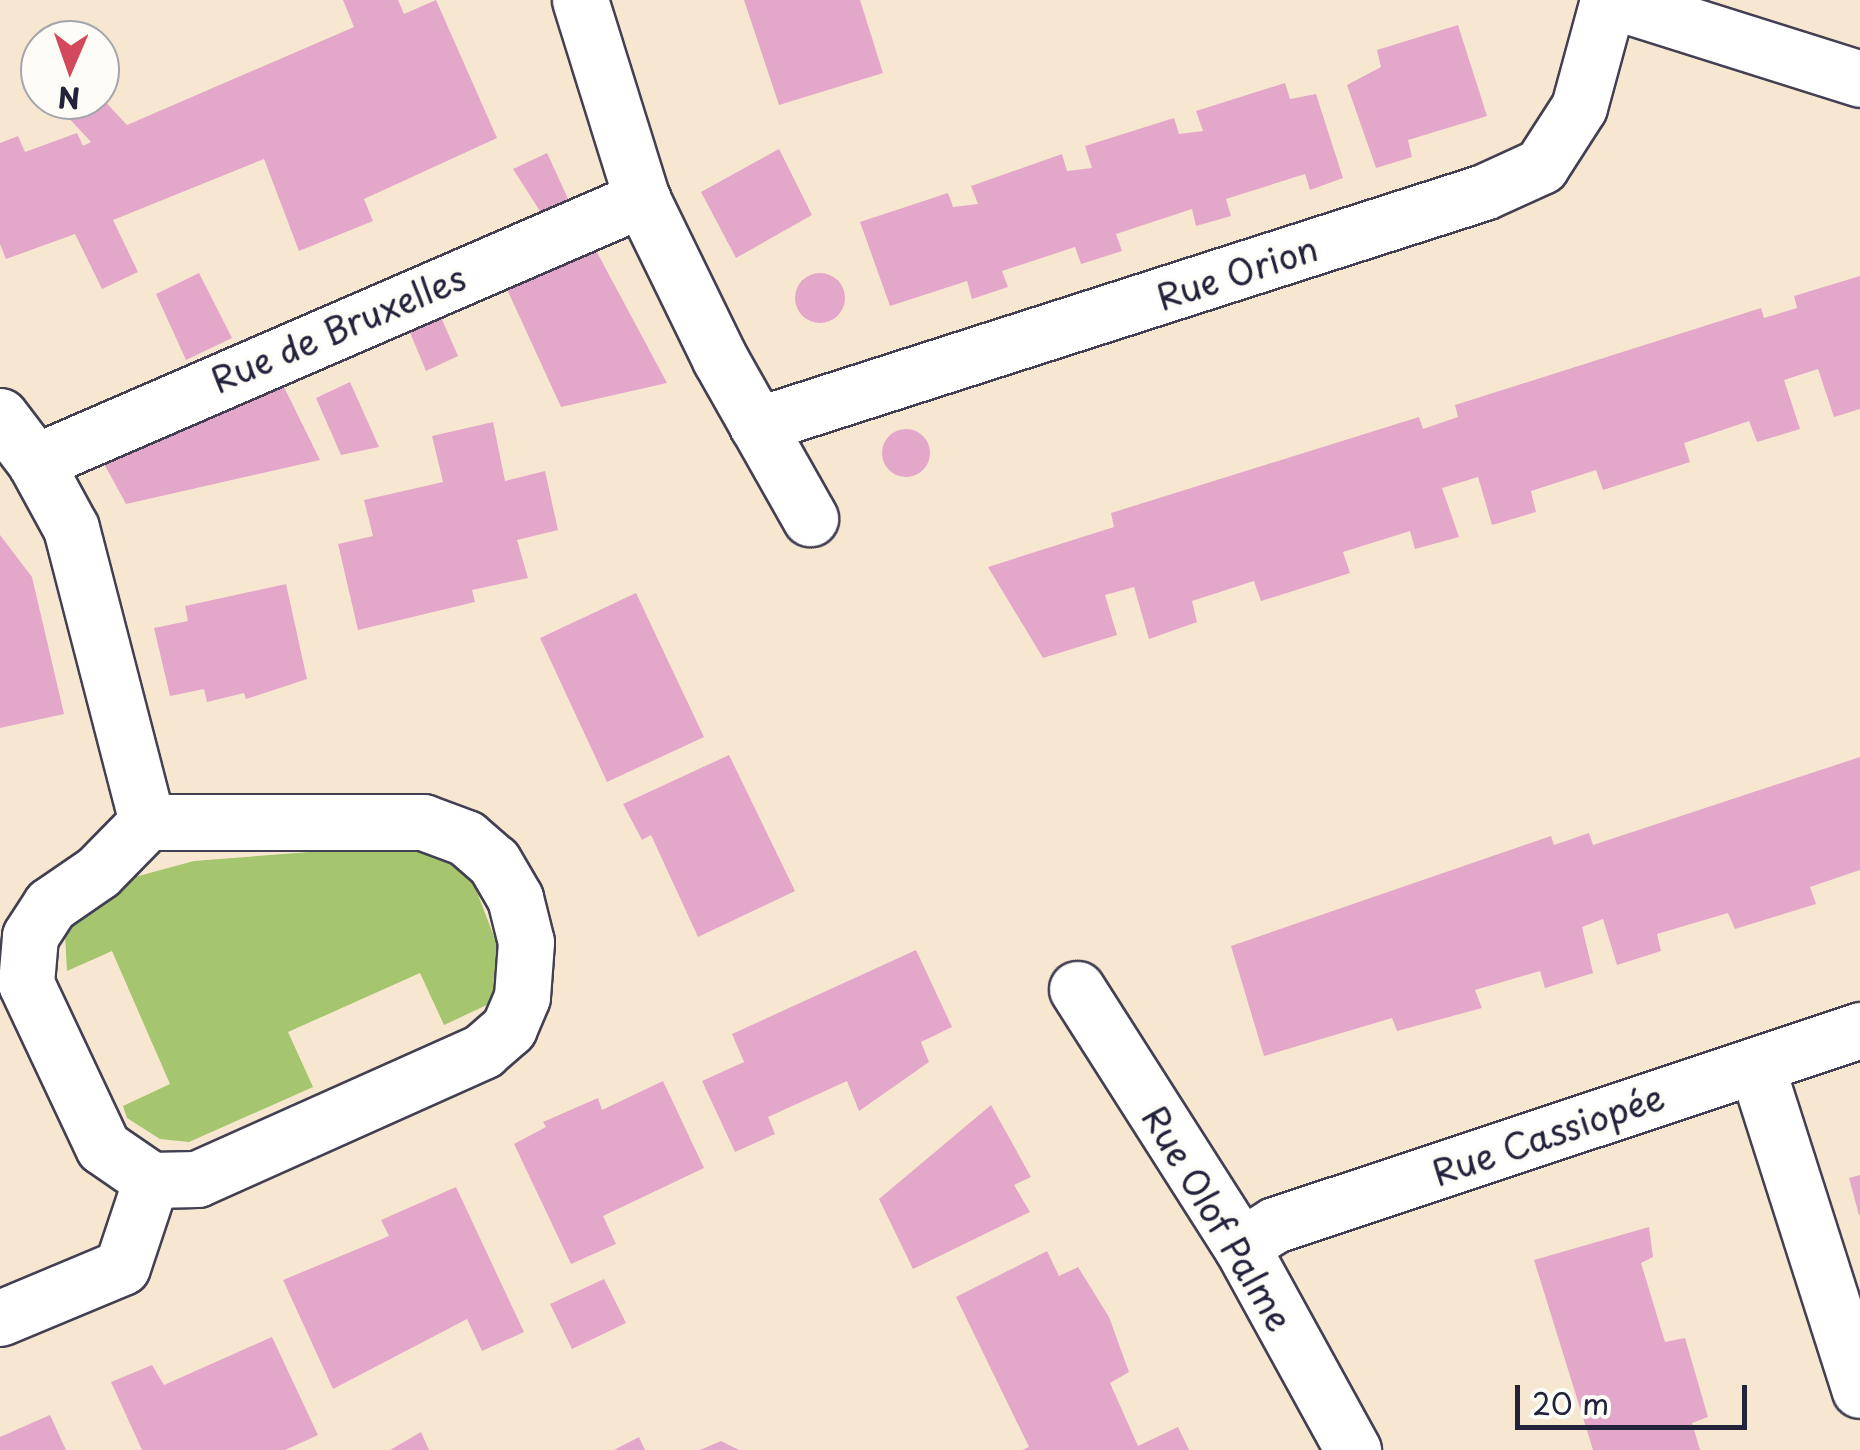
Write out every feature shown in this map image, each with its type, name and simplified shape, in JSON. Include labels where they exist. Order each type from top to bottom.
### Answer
[{"type":"street","points":[[580,0],[642,199],[757,425],[810,518]]},
{"type":"street","points":[[1609,0],[1860,79]]},
{"type":"street","name":"Rue Orion","points":[[757,425],[1466,198],[1541,166],[1579,107],[1609,0]]},
{"type":"street","name":"Rue de Bruxelles","points":[[35,462],[642,199]]},
{"type":"street","points":[[0,416],[35,462],[81,557],[147,822]]},
{"type":"street","points":[[147,822],[423,822],[466,838],[494,862],[515,898],[526,942],[522,997],[509,1028],[483,1051],[197,1179],[151,1180],[104,1147],[26,984],[30,936],[50,905],[98,872],[147,822]]},
{"type":"street","name":"Rue Olof Palme","points":[[1077,989],[1240,1246],[1353,1450]]},
{"type":"street","name":"Rue Cassiopée","points":[[1240,1246],[1275,1226],[1860,1030]]},
{"type":"street","points":[[1756,1064],[1860,1390]]},
{"type":"street","points":[[0,1318],[122,1267],[151,1180]]},
{"type":"green space","points":[[400,845],[431,850],[473,882],[502,957],[491,1003],[444,1025],[420,973],[288,1032],[313,1087],[189,1142],[160,1139],[127,1118],[123,1106],[170,1084],[112,951],[67,971],[65,935],[74,915],[131,878],[194,861]]},
{"type":"building","points":[[343,0],[398,0],[404,14],[436,0],[497,138],[364,199],[373,221],[299,251],[264,159],[113,220],[138,272],[102,289],[75,234],[6,259],[0,244],[0,143],[18,136],[25,152],[77,133],[83,146],[91,142],[71,120],[120,117],[127,125],[354,27]]},
{"type":"building","points":[[744,0],[860,0],[883,73],[779,105]]},
{"type":"building","points":[[1458,25],[1487,116],[1408,140],[1412,157],[1376,168],[1347,85],[1381,67],[1377,50]]},
{"type":"building","points":[[1285,83],[1290,99],[1316,94],[1343,178],[1310,190],[1305,174],[1226,199],[1231,216],[1196,226],[1192,209],[1116,234],[1122,251],[1081,264],[1075,247],[1002,271],[1008,287],[972,299],[967,281],[890,306],[860,222],[948,193],[953,207],[978,204],[971,186],[1062,154],[1067,171],[1092,168],[1085,146],[1174,118],[1179,134],[1203,131],[1196,111]]},
{"type":"building","points":[[779,149],[812,215],[736,258],[701,192]]},
{"type":"building","points":[[547,153],[570,203],[540,211],[513,169]]},
{"type":"building","points":[[592,243],[667,383],[561,407],[505,285]]},
{"type":"building","points":[[199,273],[232,338],[186,360],[156,294]]},
{"type":"building","points":[[820,273],[837,281],[845,298],[837,315],[820,323],[803,315],[795,298],[803,281]]},
{"type":"building","points":[[1860,276],[1860,409],[1834,417],[1818,369],[1784,380],[1800,429],[1757,442],[1749,421],[1684,443],[1690,462],[1603,490],[1596,470],[1531,491],[1536,512],[1492,525],[1478,477],[1442,488],[1459,537],[1415,549],[1410,531],[1343,552],[1350,573],[1261,601],[1254,581],[1192,601],[1197,622],[1149,639],[1134,587],[1105,595],[1117,635],[1043,658],[988,567],[1114,527],[1111,513],[1419,417],[1423,429],[1458,417],[1455,405],[1761,308],[1764,318],[1797,308],[1794,296]]},
{"type":"building","points":[[440,315],[458,356],[426,371],[409,330]]},
{"type":"building","points":[[350,382],[379,447],[341,455],[316,398]]},
{"type":"building","points":[[283,385],[320,460],[126,504],[103,462]]},
{"type":"building","points":[[493,422],[505,481],[545,471],[558,530],[517,540],[528,578],[472,590],[475,602],[358,630],[338,544],[373,536],[364,500],[443,482],[432,436]]},
{"type":"building","points":[[906,429],[923,436],[930,453],[923,470],[906,477],[889,470],[882,453],[889,436]]},
{"type":"building","points":[[0,535],[32,577],[64,714],[0,728]]},
{"type":"building","points":[[286,584],[307,679],[246,699],[244,693],[207,702],[204,689],[170,696],[154,628],[188,621],[185,606]]},
{"type":"building","points":[[636,593],[704,737],[607,782],[540,638]]},
{"type":"building","points":[[729,755],[795,891],[698,937],[651,835],[642,840],[623,804]]},
{"type":"building","points":[[1860,757],[1860,870],[1810,887],[1816,904],[1735,929],[1728,913],[1657,934],[1661,951],[1617,965],[1603,919],[1582,927],[1593,973],[1545,988],[1540,971],[1475,990],[1482,1008],[1397,1031],[1392,1018],[1264,1056],[1231,946],[1551,836],[1554,845],[1589,833],[1593,845]]},
{"type":"building","points":[[916,950],[952,1027],[921,1042],[929,1062],[859,1111],[847,1081],[768,1117],[775,1134],[735,1152],[702,1081],[744,1062],[732,1034]]},
{"type":"building","points":[[663,1081],[704,1168],[603,1216],[616,1244],[571,1264],[514,1144],[546,1127],[543,1122],[598,1098],[602,1110]]},
{"type":"building","points":[[991,1105],[1031,1177],[1014,1185],[1030,1212],[913,1269],[879,1199]]},
{"type":"building","points":[[1860,1175],[1860,1215],[1859,1215],[1849,1178]]},
{"type":"building","points":[[456,1187],[524,1332],[482,1351],[467,1319],[333,1389],[283,1280],[389,1236],[381,1220]]},
{"type":"building","points":[[1649,1227],[1653,1257],[1641,1263],[1665,1342],[1685,1338],[1708,1417],[1692,1423],[1700,1450],[1593,1450],[1534,1260]]},
{"type":"building","points":[[1047,1251],[1059,1276],[1078,1267],[1109,1317],[1129,1372],[1110,1383],[1138,1446],[1178,1427],[1189,1450],[1022,1450],[1029,1447],[956,1297]]},
{"type":"building","points":[[604,1279],[626,1323],[572,1349],[550,1304]]},
{"type":"building","points":[[272,1337],[318,1435],[285,1450],[142,1450],[111,1382],[152,1365],[164,1385]]},
{"type":"building","points":[[50,1415],[66,1450],[0,1450],[0,1437]]},
{"type":"building","points":[[421,1432],[429,1450],[390,1450]]},
{"type":"building","points":[[639,1437],[645,1450],[614,1450]]},
{"type":"building","points":[[721,1441],[739,1450],[700,1450]]}]
